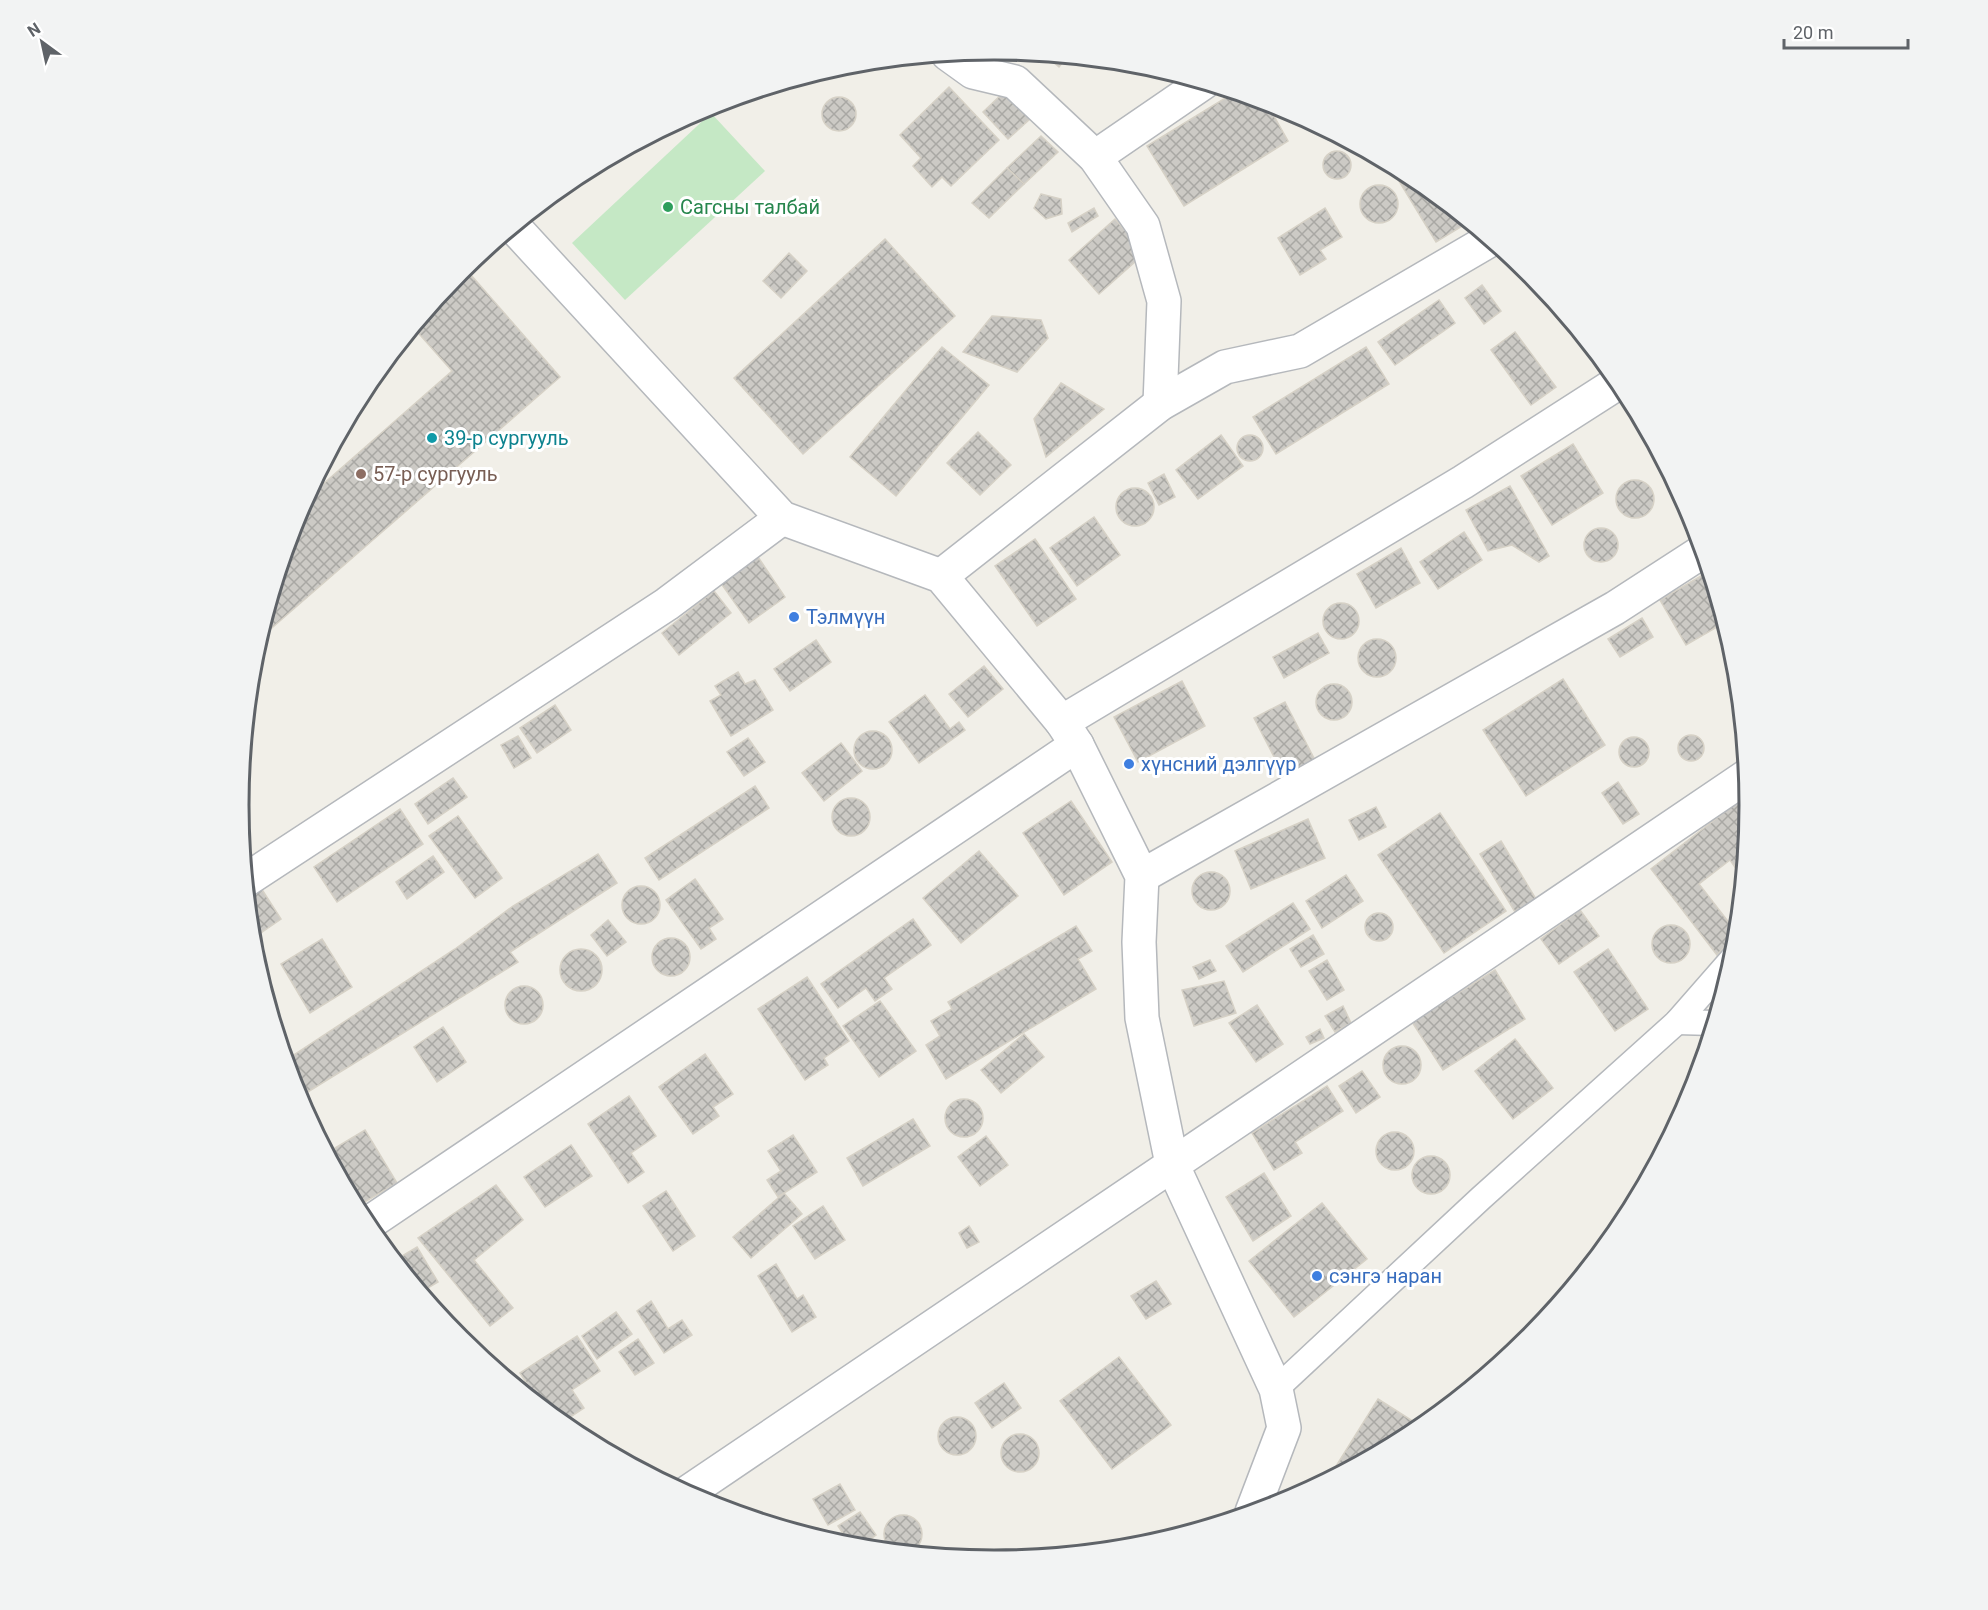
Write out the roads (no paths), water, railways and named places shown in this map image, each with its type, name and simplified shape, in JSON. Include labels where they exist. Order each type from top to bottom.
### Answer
[{"type":"street","points":[[958,61],[973,72],[1015,82],[1095,157],[1143,226],[1164,301],[1160,404]]},
{"type":"street","points":[[1095,157],[1196,88]]},
{"type":"street","points":[[519,232],[782,518],[942,576],[1070,734],[1142,876],[1138,942],[1142,1018],[1172,1164],[1276,1389],[1284,1428],[1256,1502]]},
{"type":"street","points":[[942,576],[1160,404],[1225,367],[1300,351],[1484,244]]},
{"type":"street","points":[[375,1219],[1070,734],[1611,387]]},
{"type":"street","points":[[253,876],[667,604],[748,546],[782,518]]},
{"type":"street","points":[[1142,876],[1615,608],[1695,556]]},
{"type":"street","points":[[696,1487],[1738,782]]},
{"type":"lane","points":[[1276,1389],[1677,1022],[1720,973]]},
{"type":"lane","points":[[1677,1022],[1706,1023]]},
{"type":"place","name":"Сагсны талбай","points":[[668,207]]},
{"type":"place","name":"39-р сургууль","points":[[432,438]]},
{"type":"place","name":"57-р сургууль","points":[[361,474]]},
{"type":"place","name":"Тэлмүүн","points":[[794,617]]},
{"type":"place","name":"хүнсний дэлгүүр","points":[[1129,764]]},
{"type":"place","name":"сэнгэ наран","points":[[1317,1276]]}]
